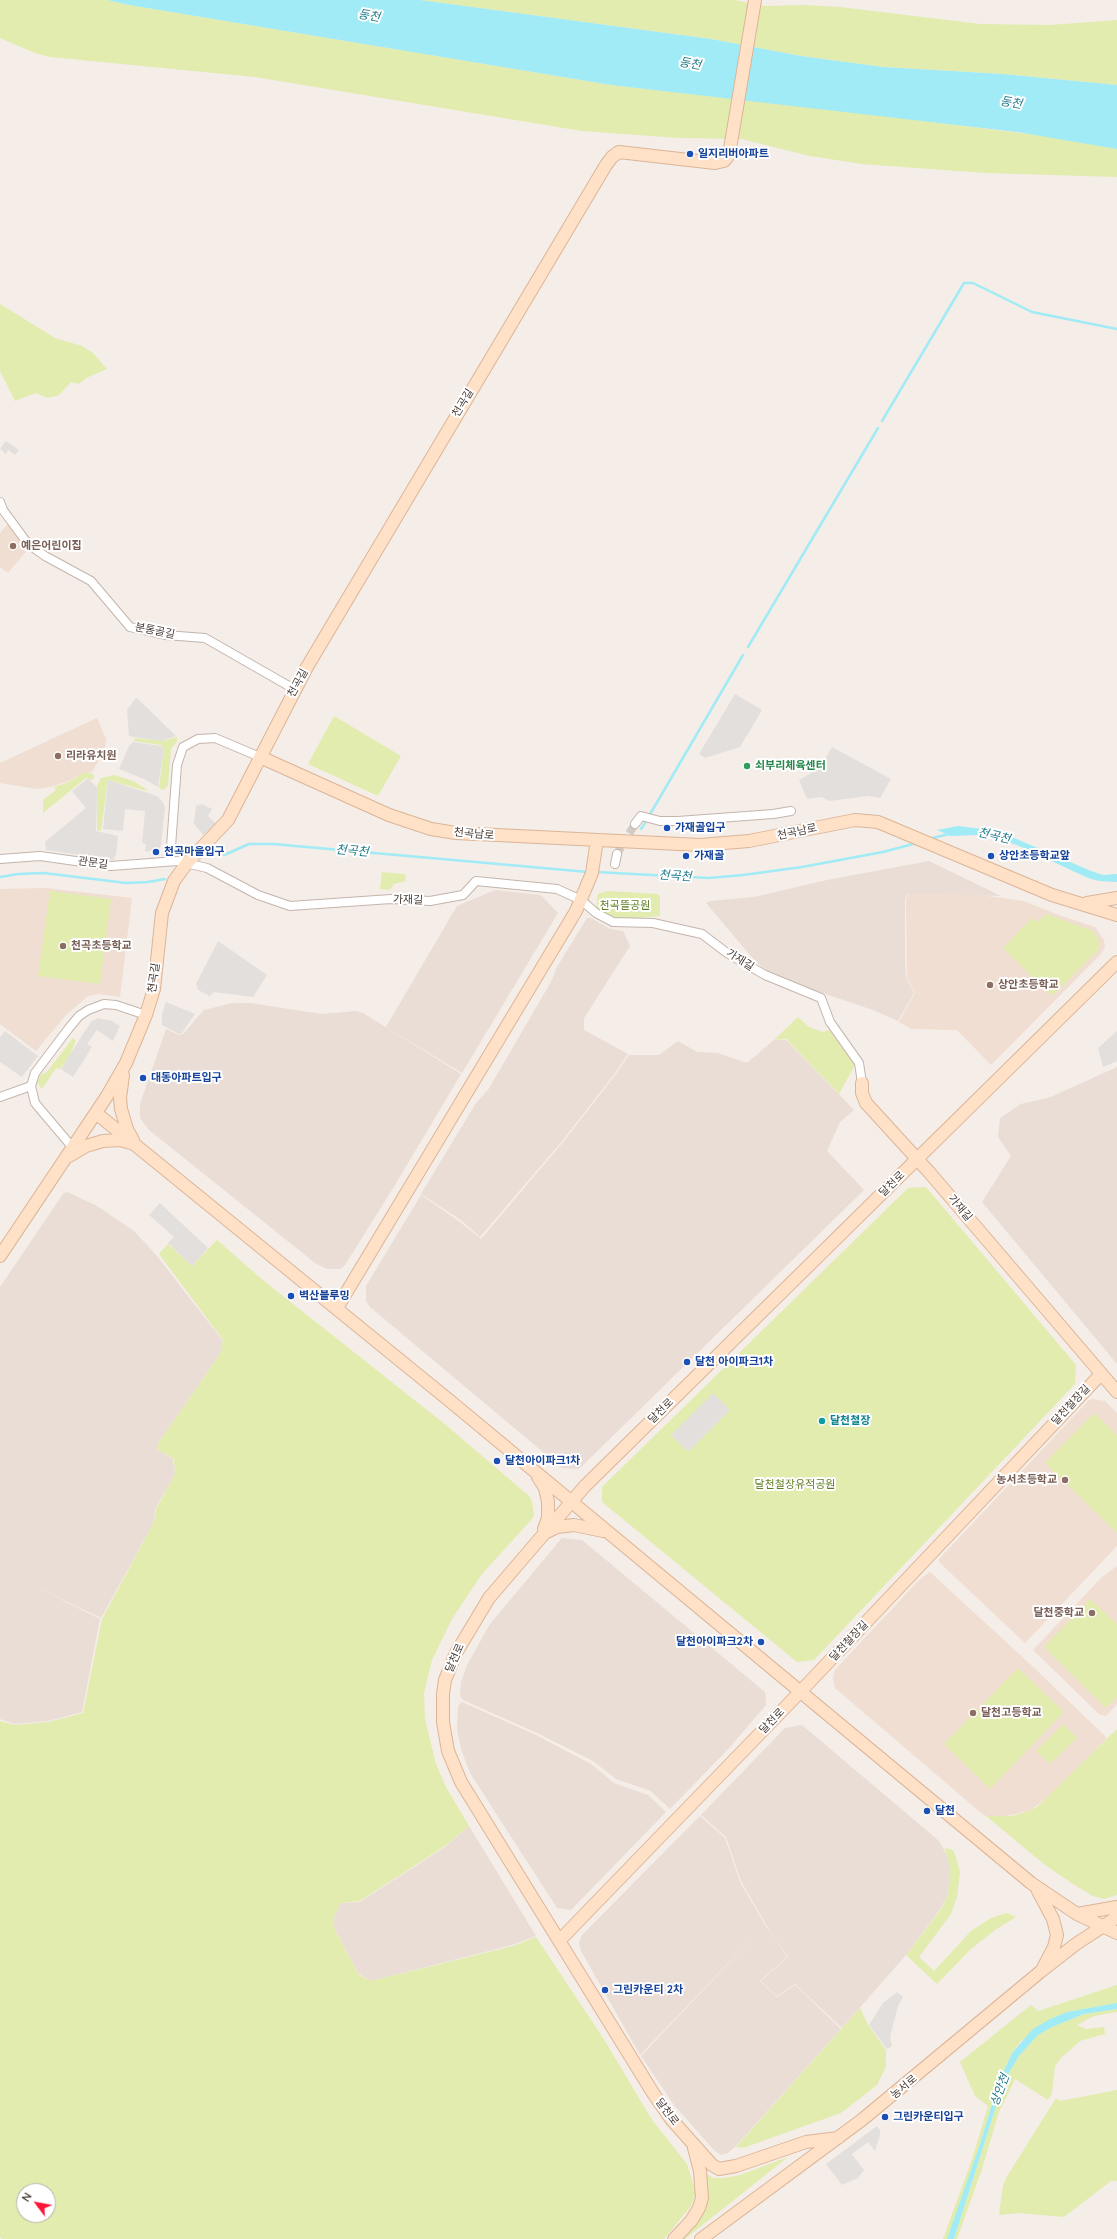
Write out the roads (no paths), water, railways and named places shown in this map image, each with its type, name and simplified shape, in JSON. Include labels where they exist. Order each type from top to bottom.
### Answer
[{"type":"street","name":"천곡길","points":[[126,1063],[146,1015],[154,989],[162,913],[174,881],[187,863],[228,820],[294,690],[570,222],[609,161],[615,154],[624,152],[715,163],[724,161],[730,152],[755,0]]},
{"type":"street","name":"분통골길","points":[[1,508],[28,544],[45,556],[91,581],[130,627],[165,635],[205,638],[294,690]]},
{"type":"street","name":"천곡남로","points":[[170,860],[177,765],[183,747],[198,739],[215,738],[389,815],[430,829],[476,835],[693,844],[730,843],[855,820],[878,822],[1074,903]]},
{"type":"street","points":[[635,824],[641,816],[660,822],[773,814],[791,811]]},
{"type":"street","points":[[336,1308],[581,900],[587,888],[595,859],[596,840]]},
{"type":"street","points":[[615,864],[617,854]]},
{"type":"street","name":"관문길","points":[[0,859],[40,856],[116,866],[170,860],[187,863]]},
{"type":"street","name":"가재길","points":[[187,863],[214,871],[258,895],[290,906],[391,899],[430,901],[463,895],[474,882],[478,881],[557,889],[581,900],[596,913],[613,922],[653,923],[702,934],[727,953],[765,975],[821,998],[830,1022],[859,1063],[862,1093],[866,1103],[918,1159],[1117,1392]]},
{"type":"street","points":[[1074,903],[1117,898]]},
{"type":"street","points":[[1074,903],[1117,914]]},
{"type":"street","name":"달천로","points":[[838,2138],[806,2142],[726,2169],[719,2169],[712,2165],[692,2143],[653,2093],[461,1782],[448,1751],[442,1714],[446,1680],[464,1638],[489,1598],[571,1501],[1117,962]]},
{"type":"street","points":[[72,1148],[35,1103],[31,1086],[35,1073],[79,1016],[88,1010],[96,1006],[110,1005],[146,1015]]},
{"type":"street","points":[[126,1063],[120,1098],[127,1129],[136,1146]]},
{"type":"street","points":[[0,1256],[96,1113],[126,1063]]},
{"type":"street","points":[[0,1097],[31,1086]]},
{"type":"street","points":[[96,1113],[571,1501],[1031,1883],[1077,1914],[1117,1934]]},
{"type":"street","points":[[63,1162],[82,1148],[103,1141],[120,1140],[136,1146]]},
{"type":"street","name":"달천철장길","points":[[801,1691],[1101,1374]]},
{"type":"street","points":[[532,1469],[545,1488],[548,1502],[548,1518],[541,1536]]},
{"type":"street","points":[[541,1536],[557,1528],[574,1525],[597,1529],[613,1536]]},
{"type":"street","name":"달천로","points":[[559,1941],[801,1691]]},
{"type":"street","points":[[1031,1883],[1049,1910],[1057,1935],[1054,1947],[1040,1972]]},
{"type":"street","points":[[1077,1914],[1117,1907]]},
{"type":"street","name":"농서로","points":[[701,2239],[890,2098],[1040,1972],[1101,1926],[1117,1917]]},
{"type":"street","points":[[674,2239],[691,2221],[699,2208],[702,2198],[703,2187],[692,2143]]},
{"type":"water","name":"동천","points":[[107,0],[420,0],[711,39],[801,56],[883,67],[1003,74],[1117,85],[1117,149],[1017,132],[611,85],[129,5]]},
{"type":"water","name":"천곡천","points":[[958,826],[998,831],[1091,871],[1103,875],[1117,874],[1117,882],[1099,881],[1088,878],[1017,845],[997,839],[976,835],[951,836],[937,830]]},
{"type":"water","name":"상안천","points":[[1117,2003],[1117,2009],[1084,2014],[1052,2027],[1038,2035],[1019,2056],[1004,2081],[954,2239],[947,2239],[980,2144],[998,2084],[1012,2053],[1033,2029],[1050,2019],[1067,2012]]},
{"type":"waterway","points":[[882,421],[964,283],[973,283],[1032,312],[1117,329]]},
{"type":"waterway","points":[[748,647],[878,428]]},
{"type":"waterway","points":[[649,816],[743,655]]},
{"type":"waterway","points":[[641,829],[645,823]]},
{"type":"waterway","name":"천곡천","points":[[929,839],[949,834]]},
{"type":"waterway","name":"천곡천","points":[[595,872],[709,878],[743,875],[802,867],[883,852],[917,843]]},
{"type":"waterway","name":"천곡천","points":[[224,855],[249,844],[273,844],[588,872]]},
{"type":"waterway","name":"천곡천","points":[[0,877],[18,874],[44,873],[126,883],[148,882],[165,879]]},
{"type":"tunnel","points":[[617,854],[635,824]]},
{"type":"place","name":"일지리버아파트","points":[[690,154]]},
{"type":"place","name":"예은어린이집","points":[[13,546]]},
{"type":"place","name":"리라유치원","points":[[58,756]]},
{"type":"place","name":"쇠부리체육센터","points":[[747,766]]},
{"type":"place","name":"가재골입구","points":[[667,828]]},
{"type":"place","name":"천곡마을입구","points":[[156,852]]},
{"type":"place","name":"가재골","points":[[686,856]]},
{"type":"place","name":"상안초등학교앞","points":[[991,856]]},
{"type":"place","name":"천곡초등학교","points":[[63,946]]},
{"type":"place","name":"상안초등학교","points":[[990,985]]},
{"type":"place","name":"대동아파트입구","points":[[143,1078]]},
{"type":"place","name":"벽산블루밍","points":[[291,1296]]},
{"type":"place","name":"달천 아이파크1차","points":[[687,1362]]},
{"type":"place","name":"달천철장","points":[[822,1421]]},
{"type":"place","name":"달천아이파크1차","points":[[497,1461]]},
{"type":"place","name":"농서초등학교","points":[[1065,1480]]},
{"type":"place","name":"달천중학교","points":[[1092,1613]]},
{"type":"place","name":"달천아이파크2차","points":[[761,1642]]},
{"type":"place","name":"달천고등학교","points":[[973,1713]]},
{"type":"place","name":"달천","points":[[927,1811]]},
{"type":"place","name":"그린카운티 2차","points":[[605,1990]]},
{"type":"place","name":"그린카운티입구","points":[[885,2117]]},
{"type":"park label","name":"천곡뜰공원","points":[[625,906]]},
{"type":"park label","name":"달천철장유적공원","points":[[795,1485]]}]
